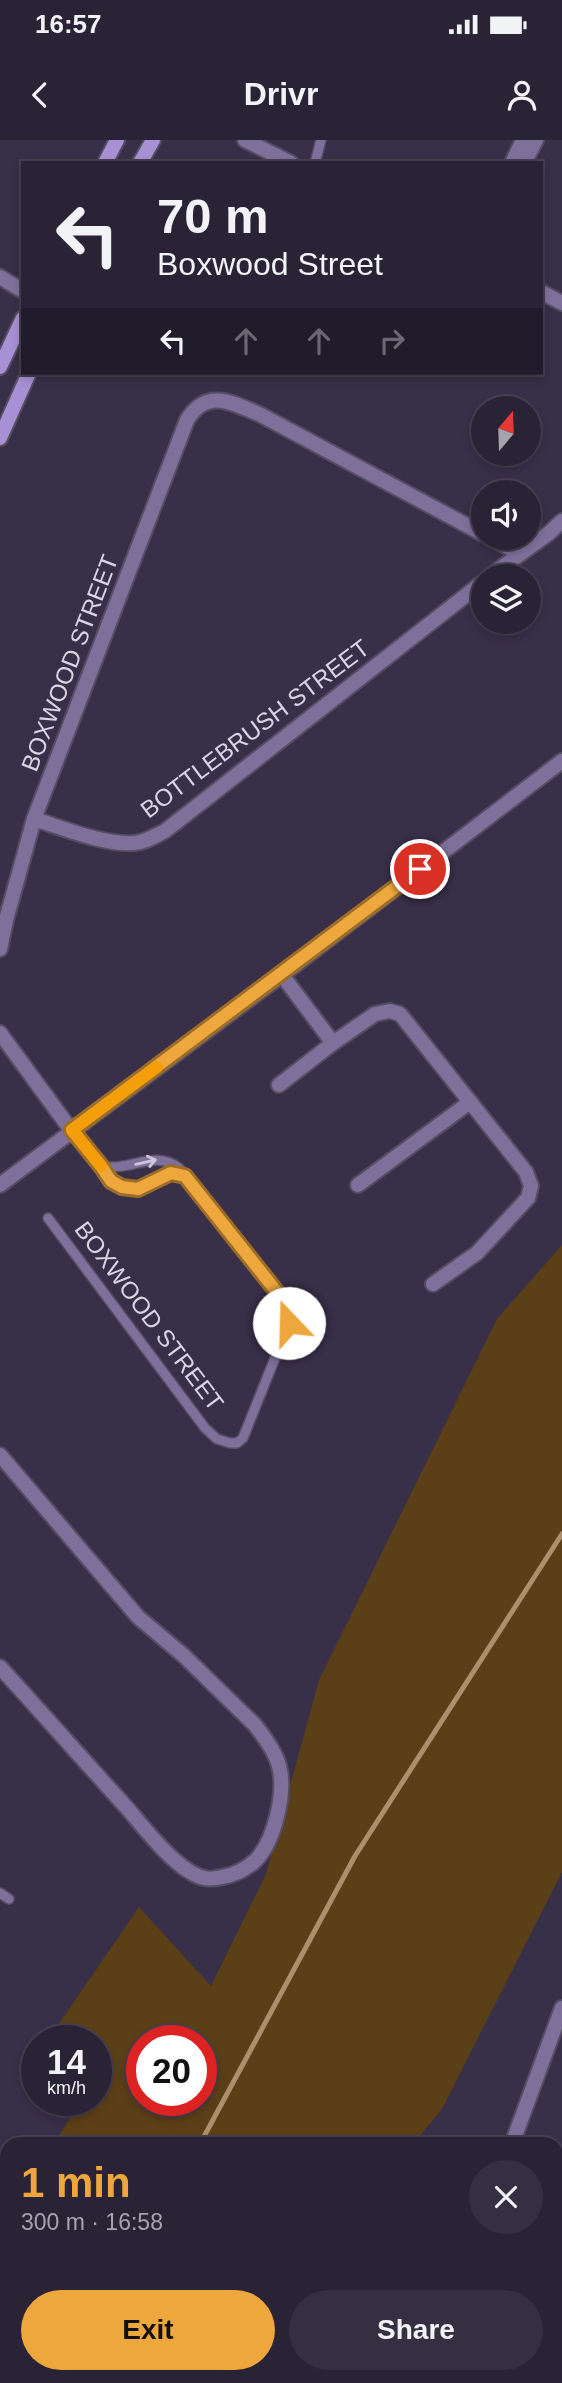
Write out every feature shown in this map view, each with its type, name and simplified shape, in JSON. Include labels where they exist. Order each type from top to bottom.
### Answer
[{"type":"main road","points":[[106,161],[117,140]]},
{"type":"main road","points":[[141,161],[153,140]]},
{"type":"main road","points":[[0,367],[21,322]]},
{"type":"main road","points":[[0,438],[28,375]]},
{"type":"street","points":[[245,140],[287,161]]},
{"type":"street","points":[[513,161],[523,140]]},
{"type":"street","points":[[525,161],[536,140]]},
{"type":"street","points":[[0,277],[21,290]]},
{"type":"street","points":[[543,293],[562,303]]},
{"type":"street","name":"BOXWOOD STREET","points":[[0,949],[34,819],[192,412],[203,403],[222,400],[261,415],[471,528]]},
{"type":"street","points":[[506,564],[562,521]]},
{"type":"street","points":[[513,550],[519,553]]},
{"type":"street","name":"BOTTLEBRUSH STREET","points":[[34,819],[107,840],[134,844],[152,838],[165,831],[471,591]]},
{"type":"street","points":[[0,1185],[282,975],[562,761]]},
{"type":"street","points":[[282,975],[332,1043]]},
{"type":"street","points":[[279,1084],[332,1043],[381,1012],[400,1014],[526,1172],[530,1192],[521,1205],[477,1253],[433,1284]]},
{"type":"street","points":[[0,1033],[72,1130]]},
{"type":"street","points":[[358,1185],[470,1102]]},
{"type":"street","points":[[0,1455],[138,1617],[183,1655],[265,1737],[279,1764],[281,1795],[273,1828],[257,1859],[230,1875],[215,1879],[203,1879],[183,1867],[0,1667]]},
{"type":"street","points":[[515,2137],[562,2008]]},
{"type":"lane","points":[[316,161],[321,140]]},
{"type":"lane","points":[[72,1130],[111,1181],[138,1189],[171,1173],[185,1176]]},
{"type":"lane","name":"BOXWOOD STREET","points":[[48,1218],[205,1429],[217,1439],[230,1443],[237,1443],[243,1438],[289,1323],[284,1301],[179,1168],[164,1160],[151,1159],[113,1168],[101,1166]]},
{"type":"lane","points":[[0,1893],[9,1899]]},
{"type":"shaded area","points":[[562,1245],[562,1872],[442,2109],[419,2137],[58,2137],[71,2116],[112,2116],[112,2025],[58,2025],[139,1907],[211,1986],[266,1874],[319,1680],[497,1319]]},
{"type":"waterway","points":[[204,2137],[355,1856],[562,1534]]},
{"type":"slow traffic","points":[[101,1166],[72,1130],[157,1067]]},
{"type":"route","points":[[289,1323],[288,1306],[185,1176],[171,1173],[138,1189],[114,1184],[72,1130],[420,869]]}]
